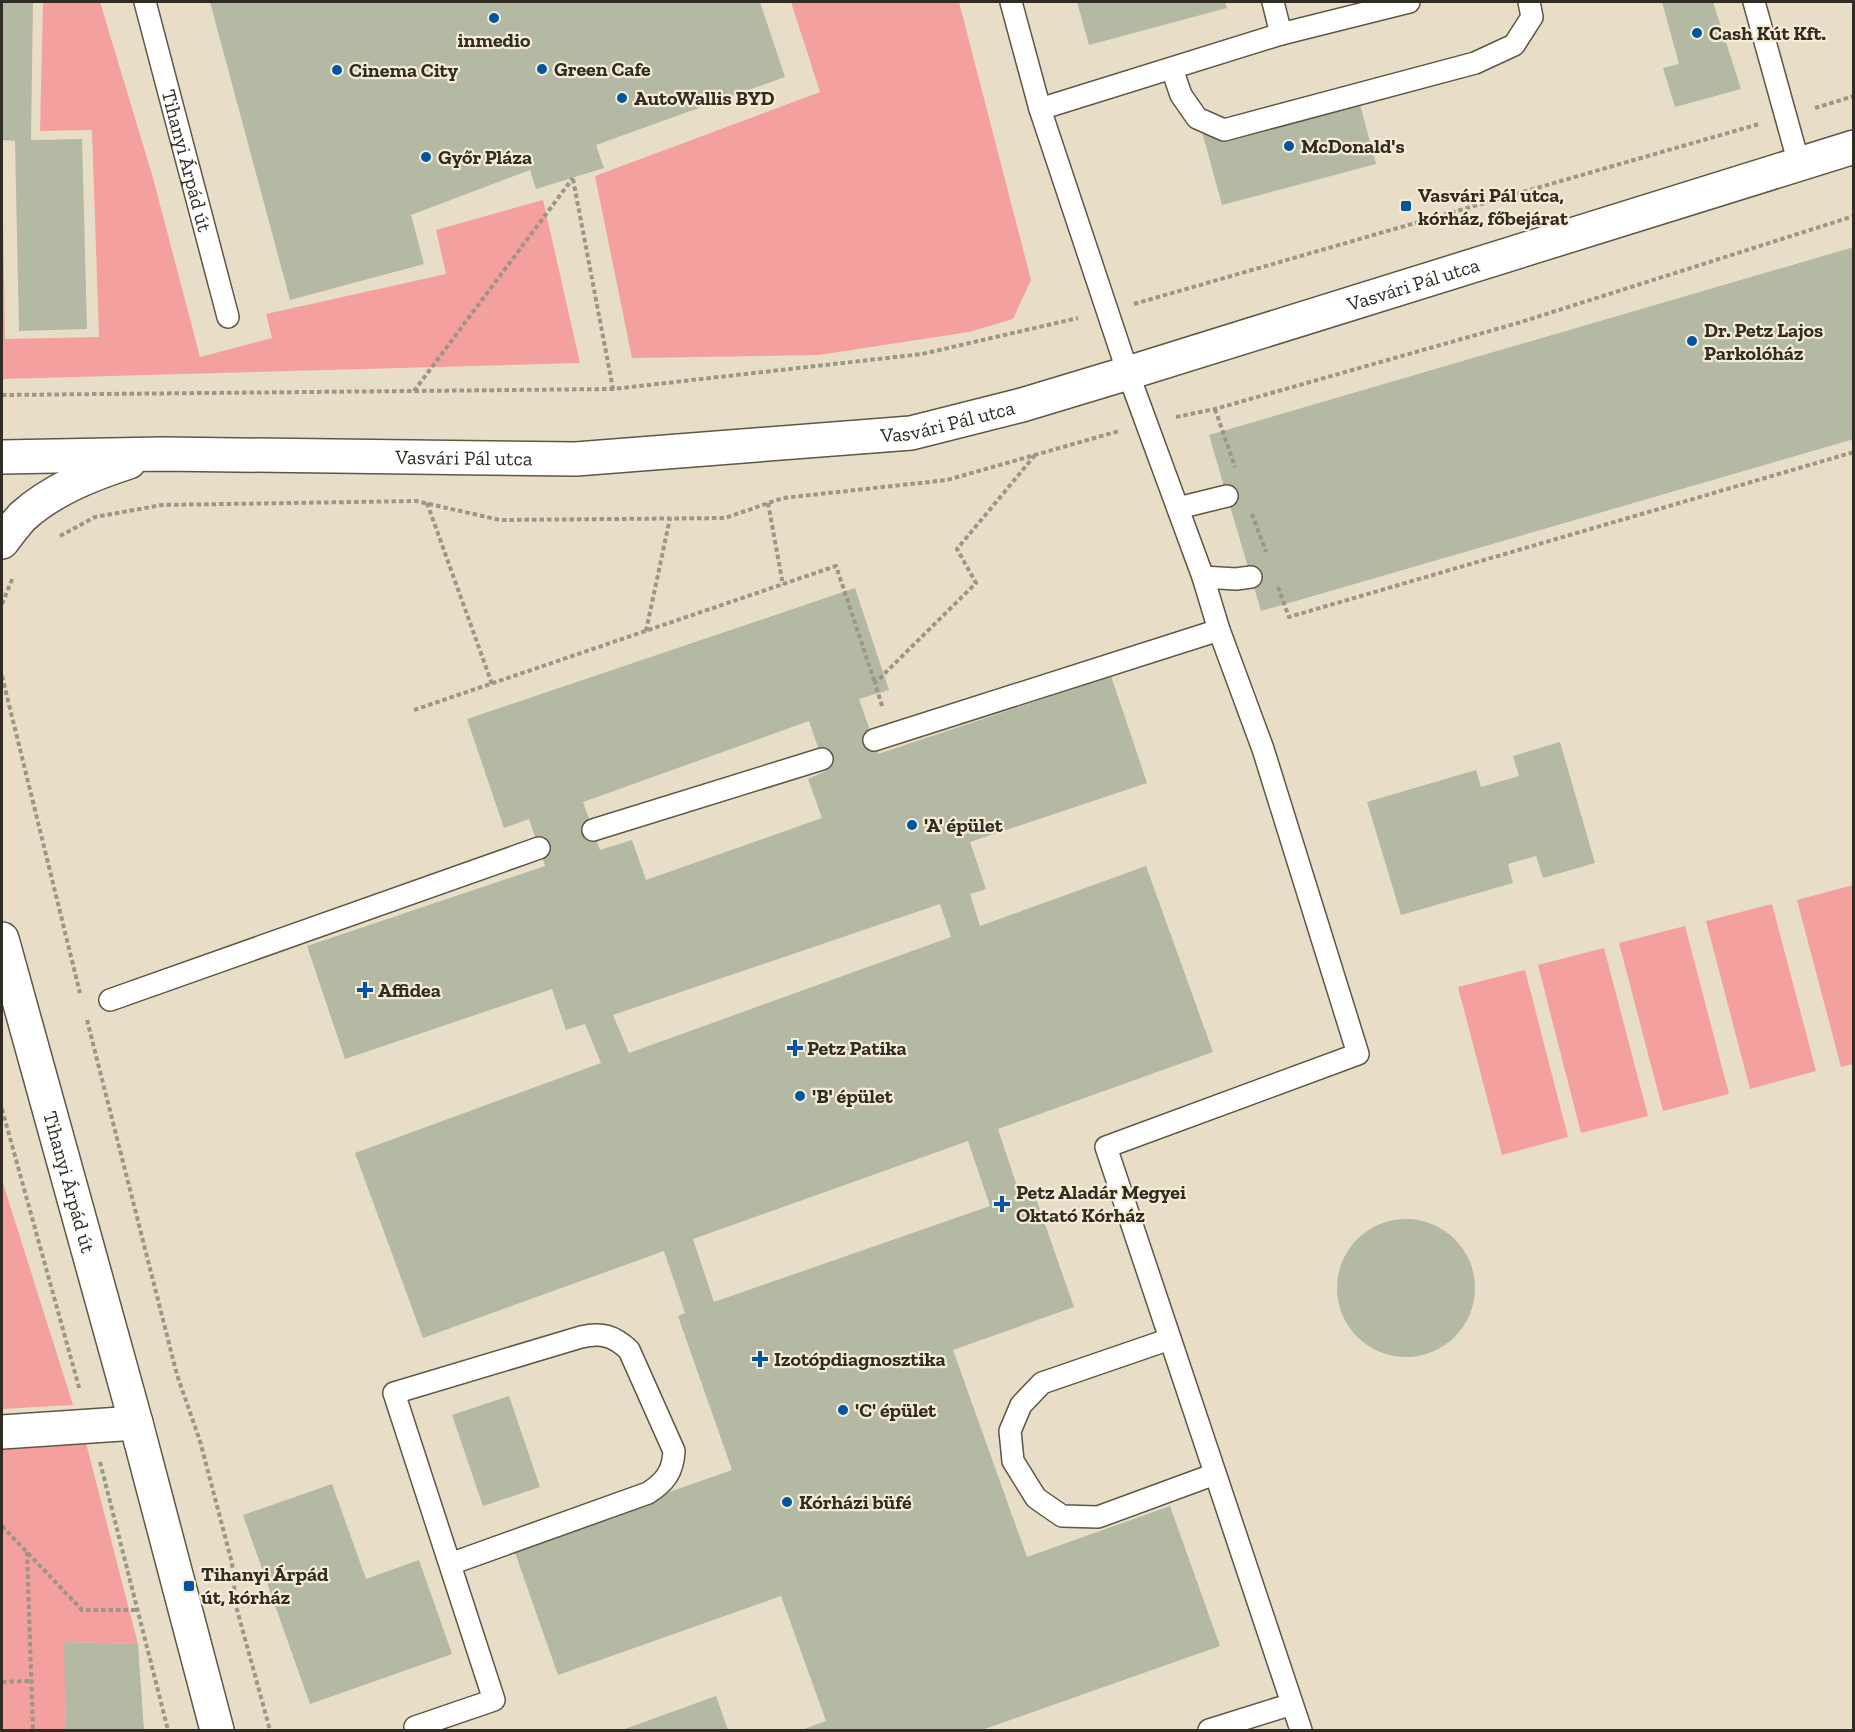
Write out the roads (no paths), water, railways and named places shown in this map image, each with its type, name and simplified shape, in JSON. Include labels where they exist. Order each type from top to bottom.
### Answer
[{"type":"street","name":"Vasvári Pál utca","points":[[2,457],[162,454],[576,459],[910,433],[1022,405],[1128,373],[1854,147]]},
{"type":"street","points":[[2,542],[23,517],[75,483],[133,460],[162,454]]},
{"type":"street","name":"Tihanyi Árpád út","points":[[2,939],[136,1423],[218,1731]]},
{"type":"street","points":[[2,1432],[136,1423]]},
{"type":"lane","name":"Tihanyi Árpád út","points":[[146,2],[228,317]]},
{"type":"lane","points":[[1011,2],[1040,109],[1128,373],[1263,749],[1358,1054],[1106,1147],[1301,1731]]},
{"type":"lane","points":[[1273,2],[1281,34]]},
{"type":"lane","points":[[1040,109],[1281,34],[1409,2]]},
{"type":"lane","points":[[1754,2],[1799,164]]},
{"type":"lane","points":[[1172,69],[1181,95],[1197,118],[1224,130],[1476,63],[1514,45],[1531,9]]},
{"type":"lane","points":[[1178,508],[1227,496]]},
{"type":"lane","points":[[1203,577],[1251,578]]},
{"type":"lane","points":[[883,737],[1219,630]]},
{"type":"lane","points":[[593,830],[822,759]]},
{"type":"lane","points":[[110,1000],[539,848]]},
{"type":"lane","points":[[416,1731],[415,1727],[494,1700],[394,1393],[581,1336],[608,1335],[619,1341],[629,1350],[674,1451],[673,1464],[668,1476],[660,1486],[648,1493],[450,1564]]},
{"type":"lane","points":[[1170,1338],[1042,1383],[1021,1405],[1011,1431],[1013,1461],[1036,1498],[1062,1516],[1098,1517],[1215,1474]]},
{"type":"lane","points":[[1209,1731],[1292,1704]]},
{"type":"place","name":"inmedio","points":[[494,18]]},
{"type":"place","name":"Cash Kút Kft.","points":[[1697,33]]},
{"type":"place","name":"Green Cafe","points":[[542,69]]},
{"type":"place","name":"Cinema City","points":[[337,70]]},
{"type":"place","name":"AutoWallis BYD","points":[[622,98]]},
{"type":"place","name":"McDonald's","points":[[1289,146]]},
{"type":"place","name":"Győr Pláza","points":[[426,157]]},
{"type":"place","name":"Vasvári Pál utca, kórház, főbejárat","points":[[1406,206]]},
{"type":"place","name":"Dr. Petz Lajos Parkolóház","points":[[1692,341]]},
{"type":"place","name":"'A' épület","points":[[912,825]]},
{"type":"place","name":"Affidea","points":[[365,990]]},
{"type":"place","name":"Petz Patika","points":[[795,1048]]},
{"type":"place","name":"'B' épület","points":[[800,1096]]},
{"type":"place","name":"Petz Aladár Megyei Oktató Kórház","points":[[1002,1204]]},
{"type":"place","name":"Izotópdiagnosztika","points":[[760,1359]]},
{"type":"place","name":"'C' épület","points":[[843,1410]]},
{"type":"place","name":"Kórházi büfé","points":[[787,1502]]},
{"type":"place","name":"Tihanyi Árpád út, kórház","points":[[189,1586]]}]
